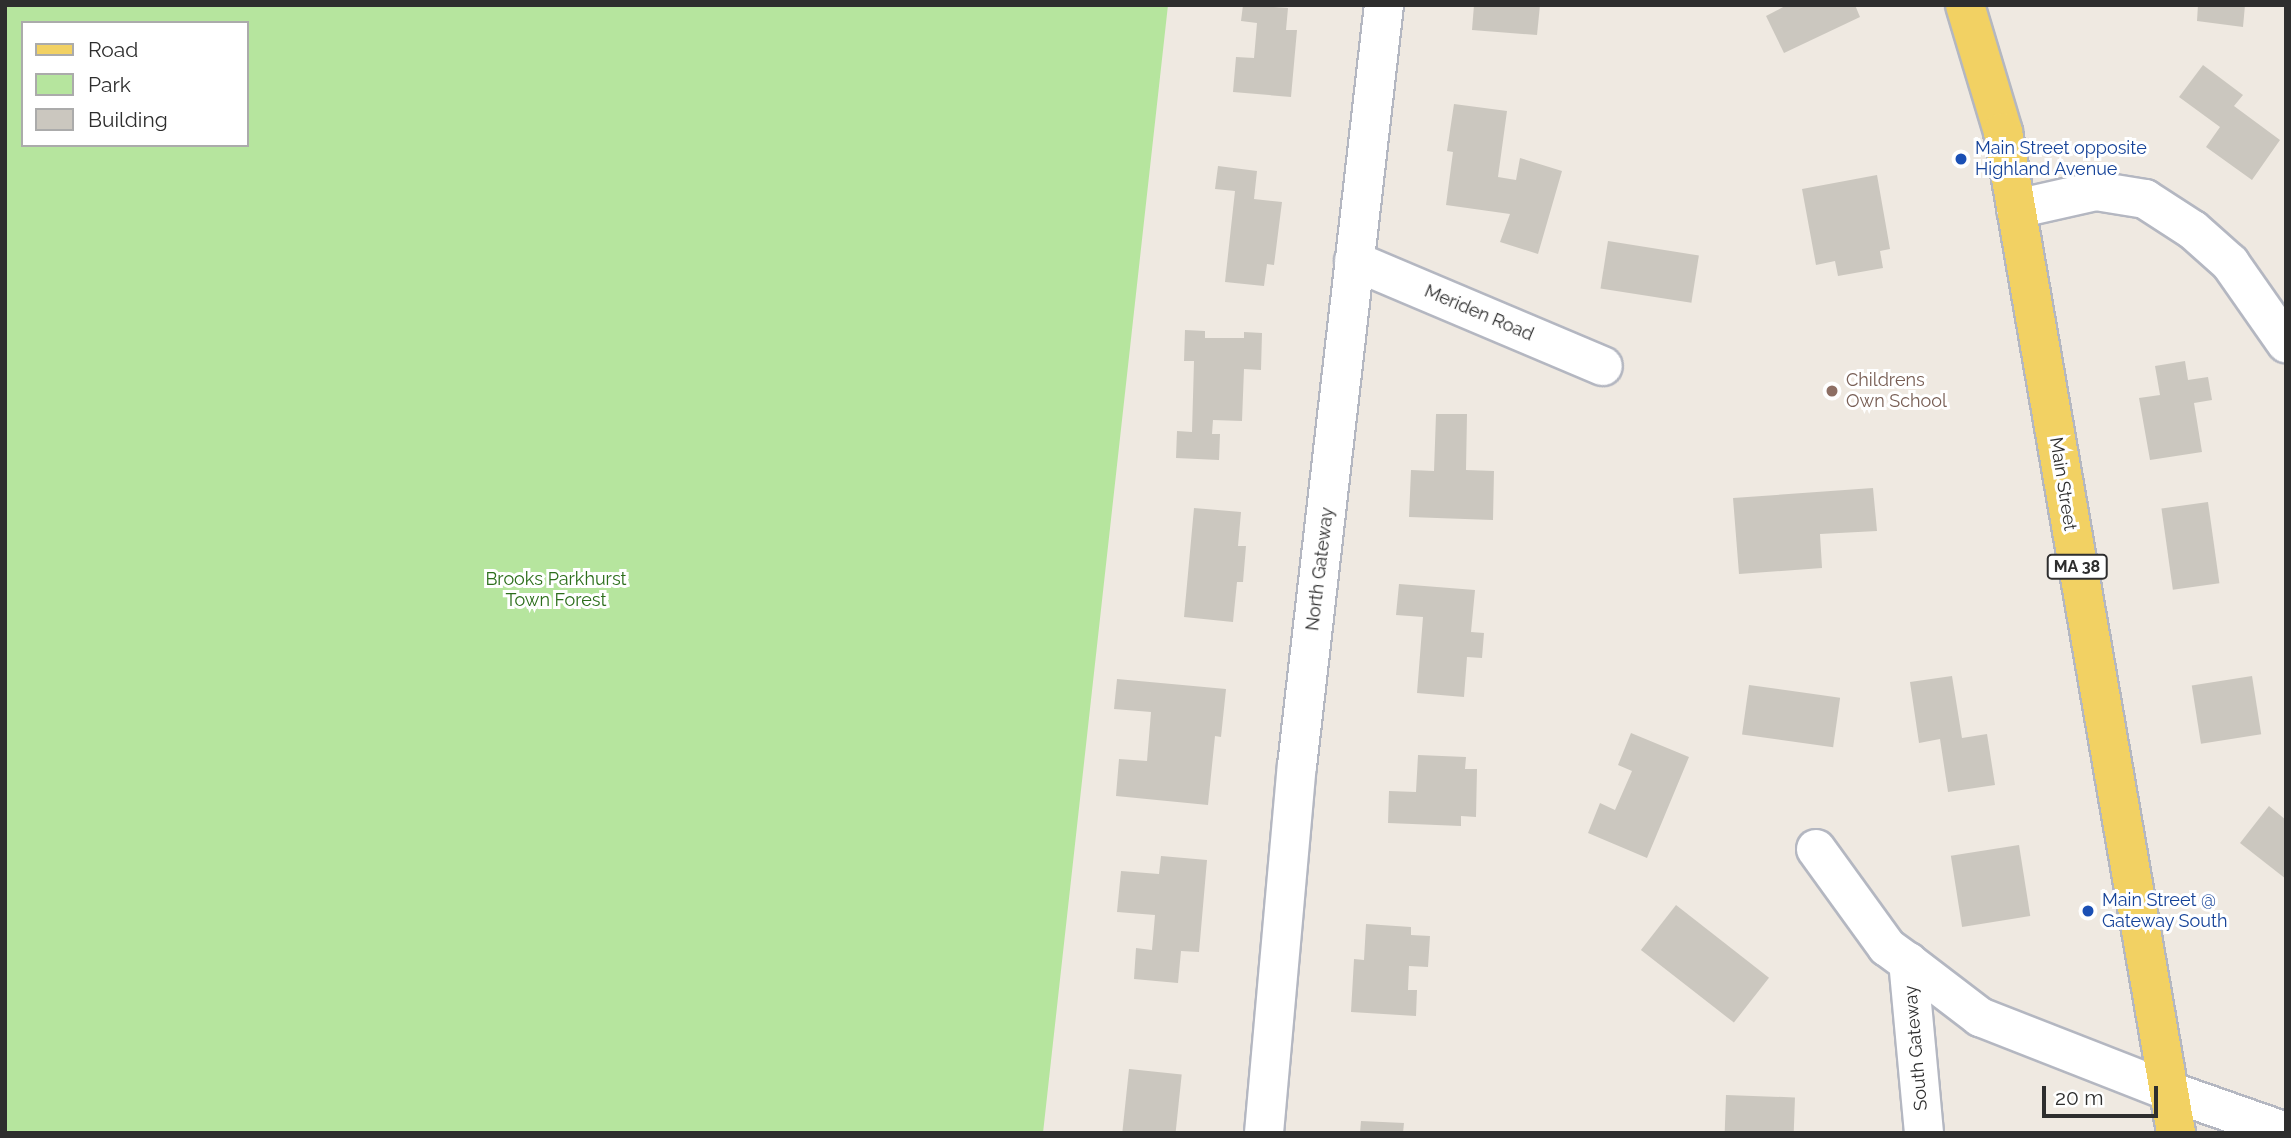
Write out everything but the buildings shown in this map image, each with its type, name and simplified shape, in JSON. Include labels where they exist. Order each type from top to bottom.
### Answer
[{"type":"main road","name":"Main Street","points":[[1965,5],[2003,132],[2176,1133]]},
{"type":"street","name":"North Gateway","points":[[1264,1133],[1297,766],[1384,5]]},
{"type":"street","points":[[2016,209],[2096,191],[2145,199],[2193,230],[2230,263],[2286,343]]},
{"type":"street","name":"Meriden Road","points":[[1354,261],[1603,366]]},
{"type":"street","points":[[1816,849],[1887,947],[1908,962]]},
{"type":"street","name":"South Gateway","points":[[1908,962],[1980,1017],[2169,1091],[2286,1132]]},
{"type":"street","name":"South Gateway","points":[[1908,962],[1924,1133]]},
{"type":"green space","name":"Brooks Parkhurst Town Forest","points":[[5,5],[1168,5],[1043,1133],[5,1133]]},
{"type":"place","name":"Main Street opposite Highland Avenue","points":[[1961,159]]},
{"type":"place","name":"Childrens Own School","points":[[1832,391]]},
{"type":"place","name":"Main Street @ Gateway South","points":[[2088,911]]}]
